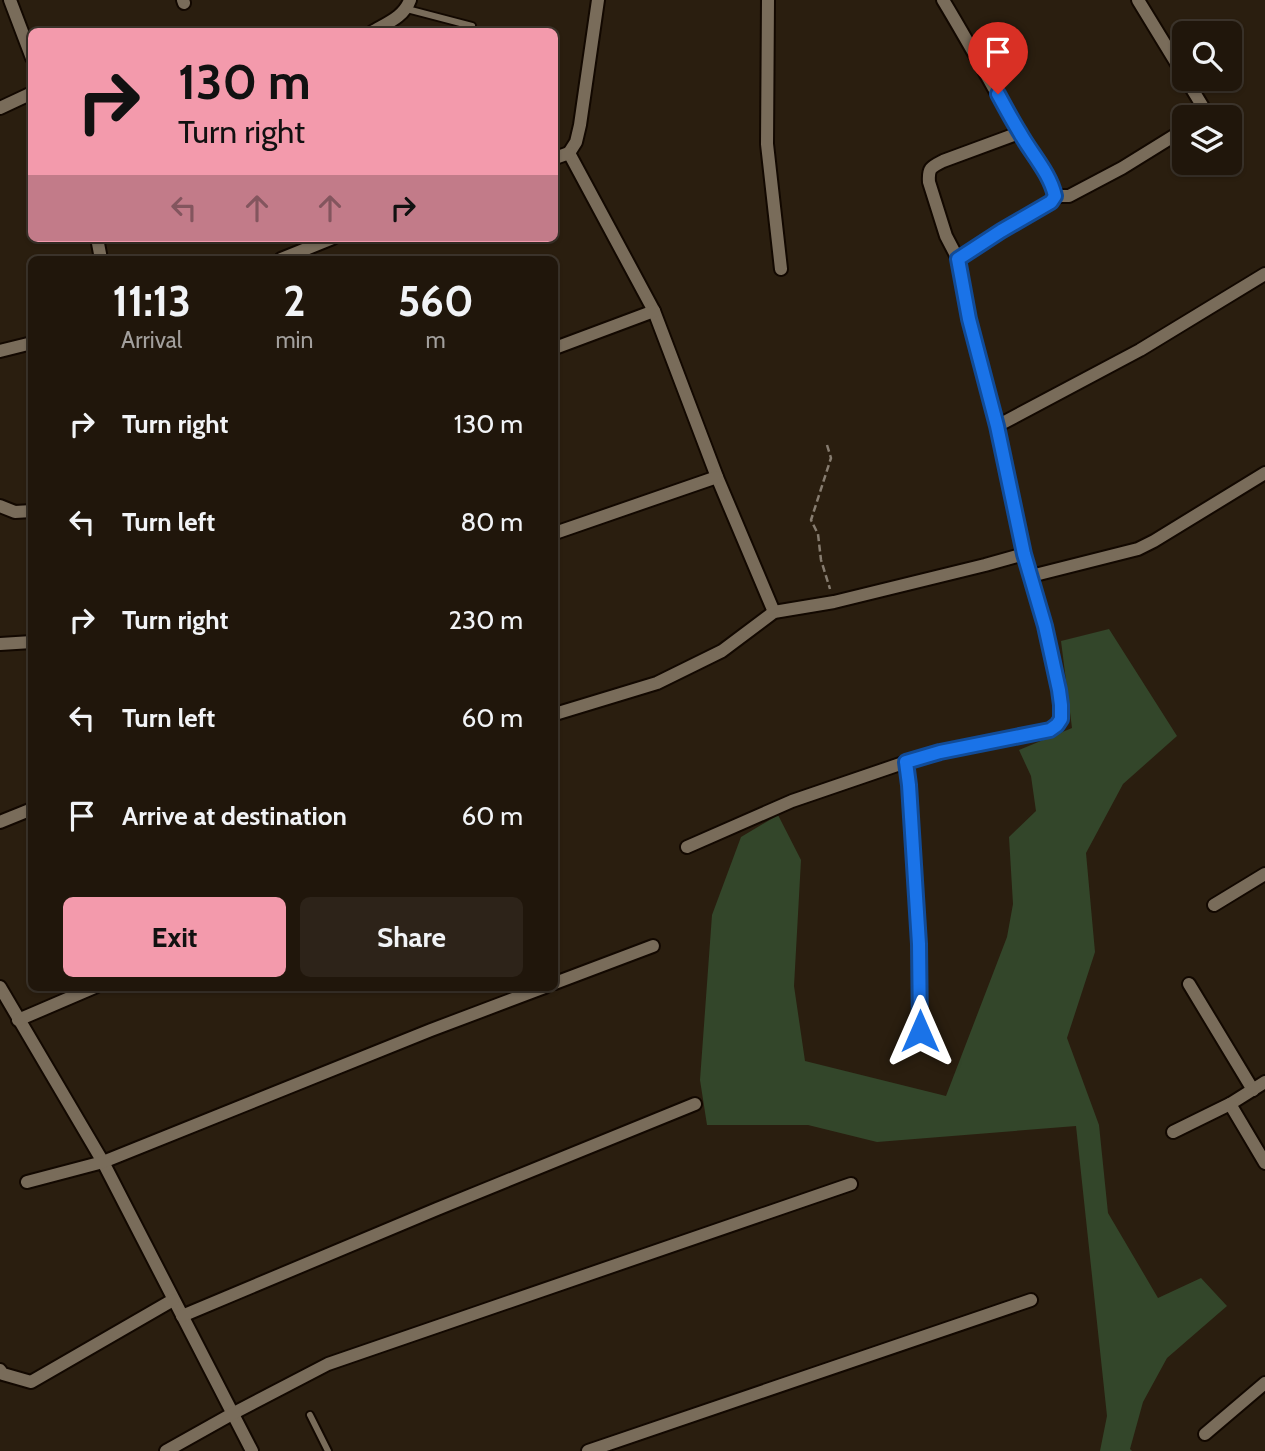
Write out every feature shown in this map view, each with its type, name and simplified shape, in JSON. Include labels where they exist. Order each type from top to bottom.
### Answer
[{"type":"street","points":[[10,0],[28,47]]},
{"type":"street","points":[[558,157],[569,153],[576,142],[598,0]]},
{"type":"street","points":[[768,0],[766,144],[781,270]]},
{"type":"street","points":[[943,0],[1046,175],[1055,196],[1051,202],[958,259]]},
{"type":"street","points":[[1138,0],[1172,56]]},
{"type":"street","points":[[379,28],[400,16],[408,5]]},
{"type":"street","points":[[0,108],[28,95]]},
{"type":"street","points":[[687,848],[792,801],[940,752],[1050,730],[1061,719],[1059,690],[1045,626],[1024,554],[997,426],[969,319],[958,259],[946,236],[928,172],[943,161],[1019,133]]},
{"type":"street","points":[[1055,196],[1069,196],[1172,137]]},
{"type":"street","points":[[569,153],[654,311],[717,477],[774,612]]},
{"type":"street","points":[[288,256],[323,242]]},
{"type":"street","points":[[997,426],[1140,350],[1265,274]]},
{"type":"street","points":[[558,347],[654,311]]},
{"type":"street","points":[[0,351],[28,344]]},
{"type":"street","points":[[1031,576],[1138,549],[1265,473]]},
{"type":"street","points":[[558,532],[717,477]]},
{"type":"street","points":[[0,506],[15,512],[28,511]]},
{"type":"street","points":[[558,713],[657,683],[722,651],[774,612],[834,602],[1024,554]]},
{"type":"street","points":[[0,644],[28,642]]},
{"type":"street","points":[[906,762],[919,944],[920,1031]]},
{"type":"street","points":[[0,822],[28,811]]},
{"type":"street","points":[[1214,905],[1265,874]]},
{"type":"street","points":[[558,982],[653,946]]},
{"type":"street","points":[[1189,984],[1252,1090]]},
{"type":"street","points":[[0,987],[103,1161],[252,1451]]},
{"type":"street","points":[[18,1020],[86,991]]},
{"type":"street","points":[[27,1182],[103,1161],[534,991]]},
{"type":"street","points":[[1173,1132],[1230,1104],[1265,1082]]},
{"type":"street","points":[[182,1316],[695,1104]]},
{"type":"street","points":[[1230,1104],[1265,1163]]},
{"type":"street","points":[[166,1451],[328,1364],[851,1184]]},
{"type":"street","points":[[0,1370],[3,1374],[30,1382],[173,1300]]},
{"type":"street","points":[[588,1451],[1031,1300]]},
{"type":"street","points":[[1205,1434],[1265,1383]]},
{"type":"lane","points":[[408,5],[472,26]]},
{"type":"lane","points":[[310,1415],[328,1451]]},
{"type":"path","points":[[827,445],[831,458],[811,520],[834,602]]},
{"type":"green space","points":[[1109,629],[1177,736],[1123,784],[1086,853],[1095,952],[1067,1038],[1099,1125],[1108,1213],[1158,1298],[1201,1278],[1227,1306],[1167,1358],[1143,1402],[1130,1449],[1132,1451],[1100,1451],[1107,1416],[1076,1126],[877,1142],[808,1125],[707,1125],[700,1080],[712,915],[741,837],[778,815],[801,860],[794,986],[805,1061],[946,1096],[1007,937],[1013,904],[1009,837],[1036,811],[1031,776],[1019,750],[1072,728],[1061,641]]},
{"type":"route","points":[[920,1031],[919,944],[906,762],[940,752],[1050,730],[1061,719],[1059,690],[1045,626],[1024,554],[997,426],[969,319],[958,259],[1051,202],[1055,196],[1054,189],[998,94]]}]
